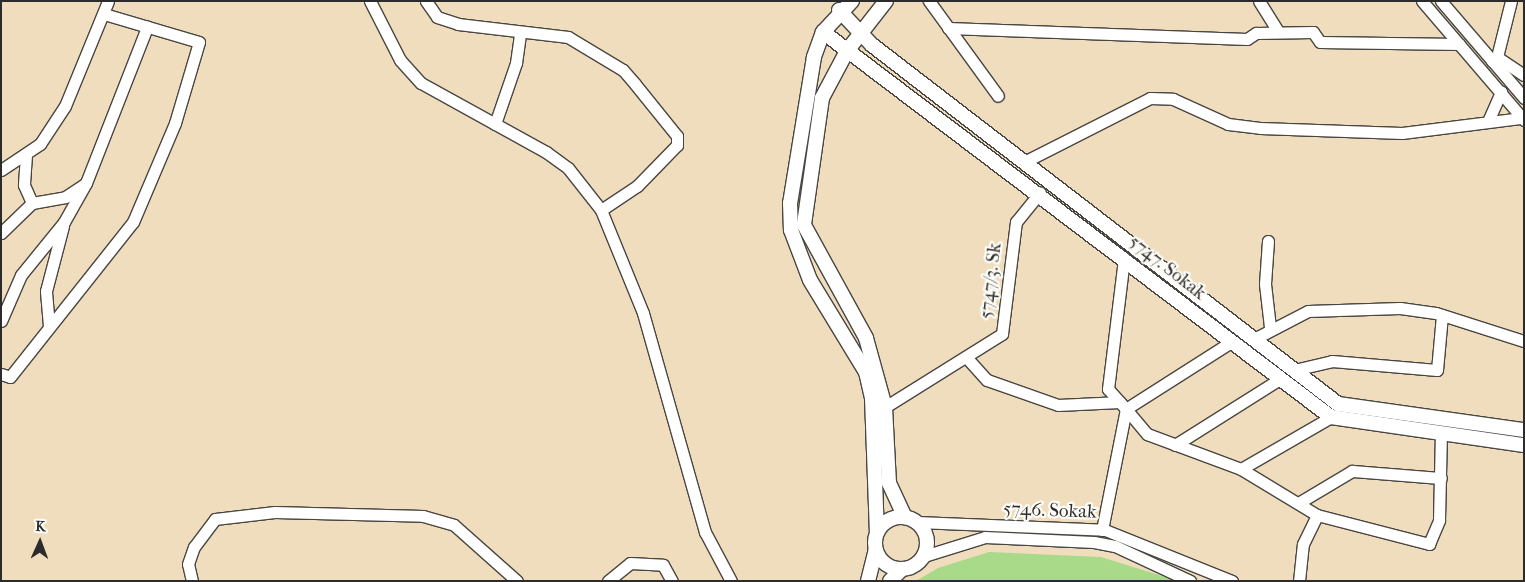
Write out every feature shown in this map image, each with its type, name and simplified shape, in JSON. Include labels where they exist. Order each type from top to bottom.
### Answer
[{"type":"main road","points":[[852,1],[839,10],[823,32],[805,98],[790,203],[791,230],[810,280],[866,372],[872,398],[877,533],[876,550],[868,581]]},
{"type":"main road","points":[[886,1],[848,51],[822,98],[804,224],[866,338],[884,407],[888,483],[911,520],[926,534],[924,556],[902,569],[890,581]]},
{"type":"main road","name":"5747. Sokak","points":[[839,10],[862,31],[872,45],[1026,161],[1338,404],[1524,430]]},
{"type":"main road","name":"5747. Sokak","points":[[823,32],[1040,192],[1231,342],[1331,417],[1524,445]]},
{"type":"main road","points":[[877,533],[888,520],[911,520]]},
{"type":"main road","points":[[876,550],[886,564],[902,569]]},
{"type":"street","points":[[1,170],[40,144],[65,106],[108,1]]},
{"type":"street","points":[[370,1],[400,60],[421,83],[495,124],[568,168],[602,210],[643,313],[705,532],[731,581]]},
{"type":"street","points":[[426,1],[437,17],[520,33],[568,38],[623,70],[677,136],[677,145],[637,186],[602,210]]},
{"type":"street","points":[[929,1],[998,96]]},
{"type":"street","points":[[1259,1],[1278,32]]},
{"type":"street","points":[[1422,1],[1522,119]]},
{"type":"street","points":[[1440,1],[1494,59],[1524,98]]},
{"type":"street","points":[[1494,59],[1511,1]]},
{"type":"street","points":[[1,374],[10,377],[133,222],[175,124],[198,42],[104,14]]},
{"type":"street","points":[[1,321],[21,275],[64,222],[86,183],[148,27]]},
{"type":"street","points":[[948,28],[1247,39],[1256,33],[1313,32],[1320,42],[1459,44]]},
{"type":"street","points":[[495,124],[516,63],[520,33]]},
{"type":"street","points":[[1494,59],[1524,74]]},
{"type":"street","points":[[1489,119],[1501,92]]},
{"type":"street","points":[[1026,161],[1150,98],[1173,99],[1228,124],[1260,128],[1402,132],[1489,119],[1522,119]]},
{"type":"street","points":[[26,155],[24,185],[32,203]]},
{"type":"street","points":[[1,233],[32,203],[65,197],[86,183]]},
{"type":"street","name":"5747/3. Sk","points":[[884,407],[1002,334],[1016,222],[1040,192]]},
{"type":"street","points":[[49,326],[46,291],[64,222]]},
{"type":"street","points":[[1268,241],[1265,284],[1270,327]]},
{"type":"street","points":[[1124,258],[1108,389],[1147,434],[1241,469],[1300,502],[1317,515],[1430,544],[1439,520],[1441,434]]},
{"type":"street","points":[[1254,339],[1270,327],[1308,311],[1348,308],[1400,308],[1442,315],[1524,341]]},
{"type":"street","points":[[1294,370],[1332,361],[1437,370],[1442,315]]},
{"type":"street","points":[[966,357],[987,380],[1058,405],[1123,405],[1231,342]]},
{"type":"street","points":[[1175,445],[1280,379]]},
{"type":"street","points":[[1102,530],[1123,405]]},
{"type":"street","points":[[1241,469],[1331,417]]},
{"type":"street","points":[[1300,502],[1352,470],[1441,478]]},
{"type":"street","points":[[192,581],[188,564],[194,547],[215,519],[275,512],[423,516],[454,525],[517,581]]},
{"type":"street","points":[[1300,581],[1303,544],[1317,515]]},
{"type":"street","name":"5746. Sokak","points":[[911,520],[1102,530],[1232,581]]},
{"type":"street","name":"5746. Sokak","points":[[924,556],[985,537],[1094,542],[1115,546],[1190,581]]},
{"type":"street","points":[[608,581],[630,563],[663,565],[672,581]]},
{"type":"green space","points":[[989,552],[1101,557],[1178,581],[916,581],[938,568]]}]
